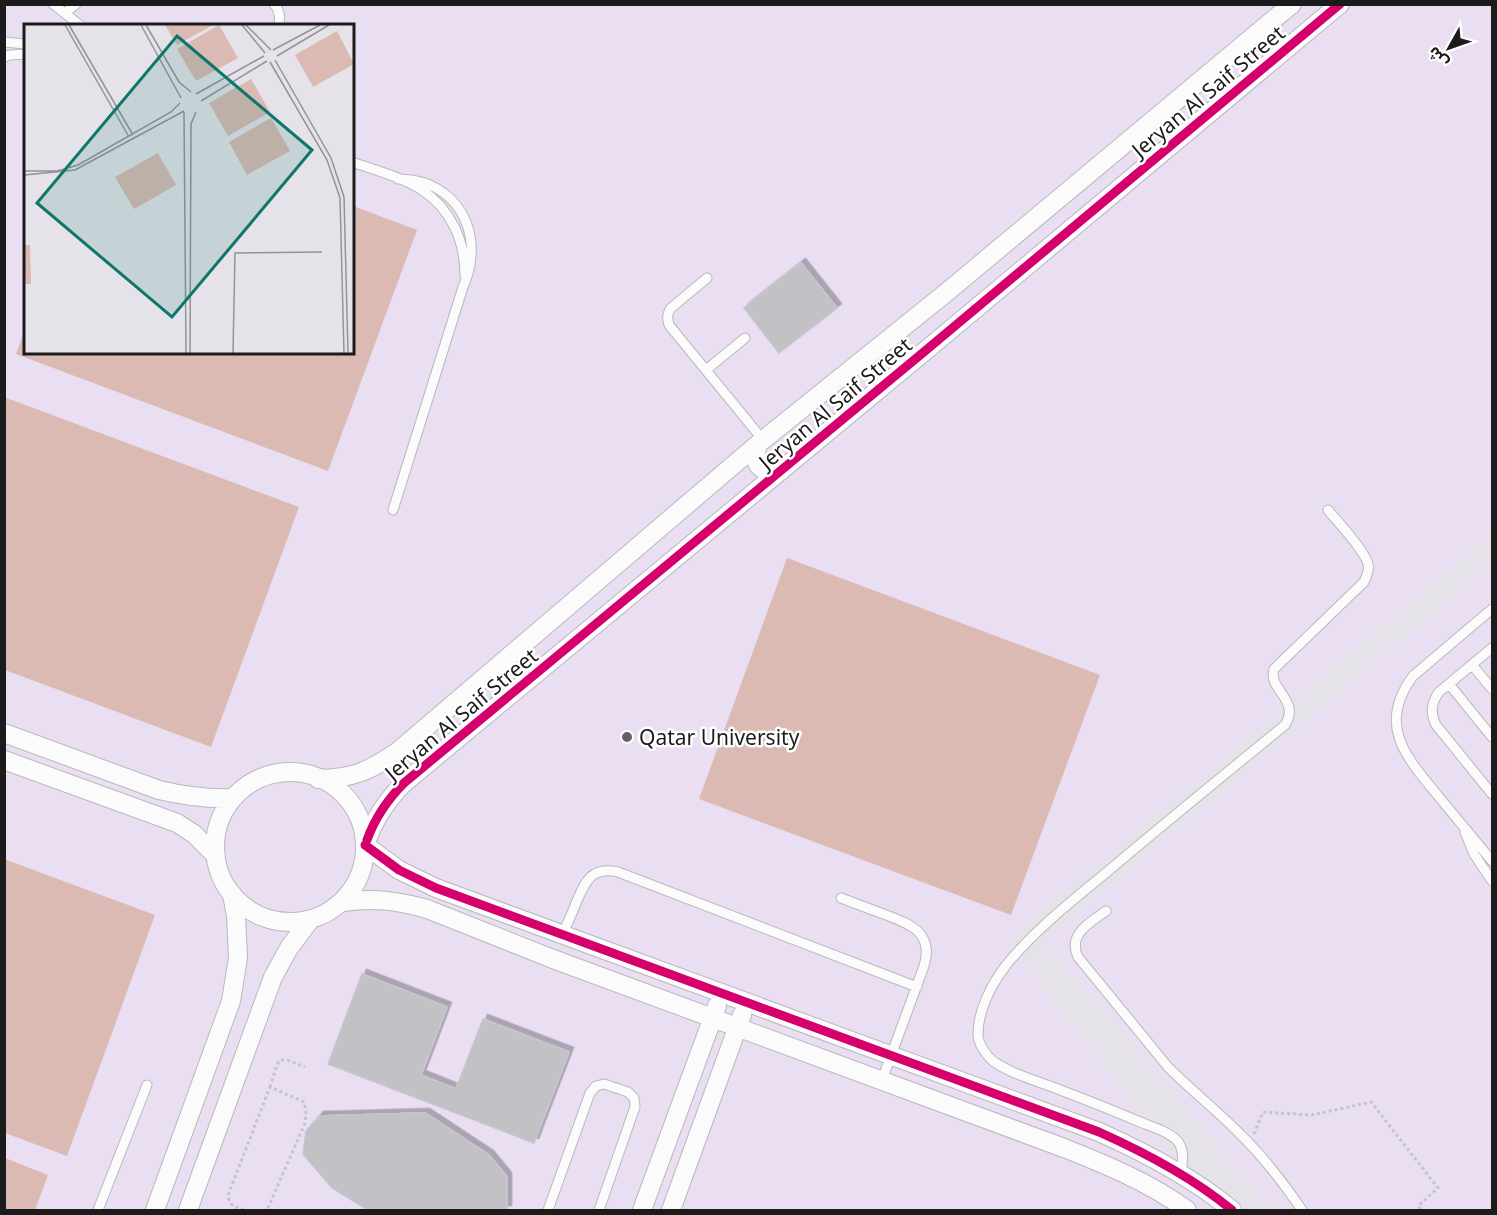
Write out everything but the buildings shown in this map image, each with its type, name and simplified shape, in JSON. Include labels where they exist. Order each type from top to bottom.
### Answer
[{"type":"street","name":"Jeryan Al Saif Street","points":[[318,779],[346,778],[379,765],[397,752],[760,442],[947,292],[1292,4]]},
{"type":"street","name":"Jeryan Al Saif Street","points":[[366,843],[383,807],[404,783],[1340,4]]},
{"type":"street","points":[[947,292],[948,306],[954,312],[966,316]]},
{"type":"street","points":[[760,442],[755,456],[757,464],[763,471],[781,471]]},
{"type":"street","points":[[4,733],[159,790],[201,798],[233,798]]},
{"type":"street","points":[[4,760],[177,823],[194,834],[216,856]]},
{"type":"street","points":[[291,772],[304,773],[318,779],[328,783],[348,799],[355,809],[366,843],[362,870],[354,887],[342,902],[322,915],[310,920],[292,922],[274,920],[251,910],[232,894],[222,876],[216,856],[217,831],[226,808],[233,798],[254,781],[278,773],[291,772]]},
{"type":"street","points":[[366,843],[399,870],[417,880],[1099,1132],[1154,1158],[1197,1184],[1232,1210]]},
{"type":"street","points":[[155,1210],[231,1001],[238,958],[237,926],[232,894]]},
{"type":"street","points":[[342,902],[385,899],[427,909],[553,959],[1064,1148],[1113,1168],[1153,1188],[1185,1209],[1197,1184]]},
{"type":"street","points":[[188,1210],[273,977],[289,948],[310,920]]},
{"type":"street","points":[[553,959],[562,934]]},
{"type":"street","points":[[642,1210],[722,993]]},
{"type":"street","points":[[670,1210],[747,1002]]},
{"type":"lane","points":[[53,4],[78,24]]},
{"type":"lane","points":[[65,14],[76,4]]},
{"type":"lane","points":[[274,4],[280,16],[278,24]]},
{"type":"lane","points":[[4,42],[24,44]]},
{"type":"lane","points":[[4,57],[24,54]]},
{"type":"lane","points":[[354,163],[423,190],[444,209],[458,233],[462,246],[465,273],[463,287],[393,510]]},
{"type":"lane","points":[[707,278],[671,308],[667,315],[669,325],[760,442]]},
{"type":"lane","points":[[706,370],[745,338]]},
{"type":"lane","points":[[1181,1174],[1184,1155],[1180,1144],[1175,1139],[1090,1101],[1006,1069],[988,1056],[982,1048],[978,1036],[979,1023],[994,983],[1035,934],[1142,842],[1285,725],[1288,719],[1289,704],[1275,682],[1272,674],[1274,669],[1364,582],[1369,566],[1364,556],[1328,510]]},
{"type":"lane","points":[[1492,610],[1413,676],[1401,696],[1396,720],[1397,732],[1405,754],[1492,861]]},
{"type":"lane","points":[[1492,648],[1439,692],[1432,708],[1433,720],[1439,729],[1492,794]]},
{"type":"lane","points":[[1472,665],[1492,689]]},
{"type":"lane","points":[[1449,684],[1492,737]]},
{"type":"lane","points":[[1463,827],[1474,854],[1492,881]]},
{"type":"lane","points":[[562,934],[587,880],[598,872],[611,870],[917,987]]},
{"type":"lane","points":[[841,898],[910,924],[920,933],[926,946],[926,959],[917,987],[882,1080]]},
{"type":"lane","points":[[1106,911],[1076,937],[1074,947],[1078,957],[1168,1067],[1250,1144],[1302,1210]]},
{"type":"lane","points":[[549,1210],[590,1093],[596,1086],[604,1084],[628,1092],[634,1098],[635,1107],[599,1210]]},
{"type":"lane","points":[[98,1210],[147,1085]]},
{"type":"path","points":[[244,1210],[232,1206],[228,1196],[277,1065],[280,1060],[287,1060],[305,1067]]},
{"type":"path","points":[[267,1210],[305,1123],[306,1112],[304,1102],[270,1087]]},
{"type":"path","points":[[1250,1144],[1263,1112],[1312,1115],[1371,1102],[1438,1188],[1418,1206],[1421,1210]]},
{"type":"shaded area","name":"Qatar University","points":[[5,5],[1492,5],[1492,533],[1006,941],[1216,1210],[5,1210]]},
{"type":"shaded area","points":[[354,206],[417,230],[328,471],[16,354],[24,332],[24,354],[354,354]]},
{"type":"shaded area","points":[[4,397],[299,507],[211,747],[5,670]]},
{"type":"shaded area","points":[[787,558],[1100,675],[1011,915],[699,799]]},
{"type":"shaded area","points":[[1492,565],[1492,1210],[1274,1210],[1045,941]]},
{"type":"shaded area","points":[[4,859],[155,915],[67,1156],[5,1133]]},
{"type":"shaded area","points":[[5,1158],[48,1175],[35,1210],[5,1210]]},
{"type":"cycle path","points":[[367,840],[382,810],[404,783],[1340,4]]},
{"type":"cycle path","points":[[365,845],[399,870],[436,888],[1099,1132],[1168,1166],[1232,1210]]},
{"type":"place","name":"Qatar University","points":[[627,737]]}]
